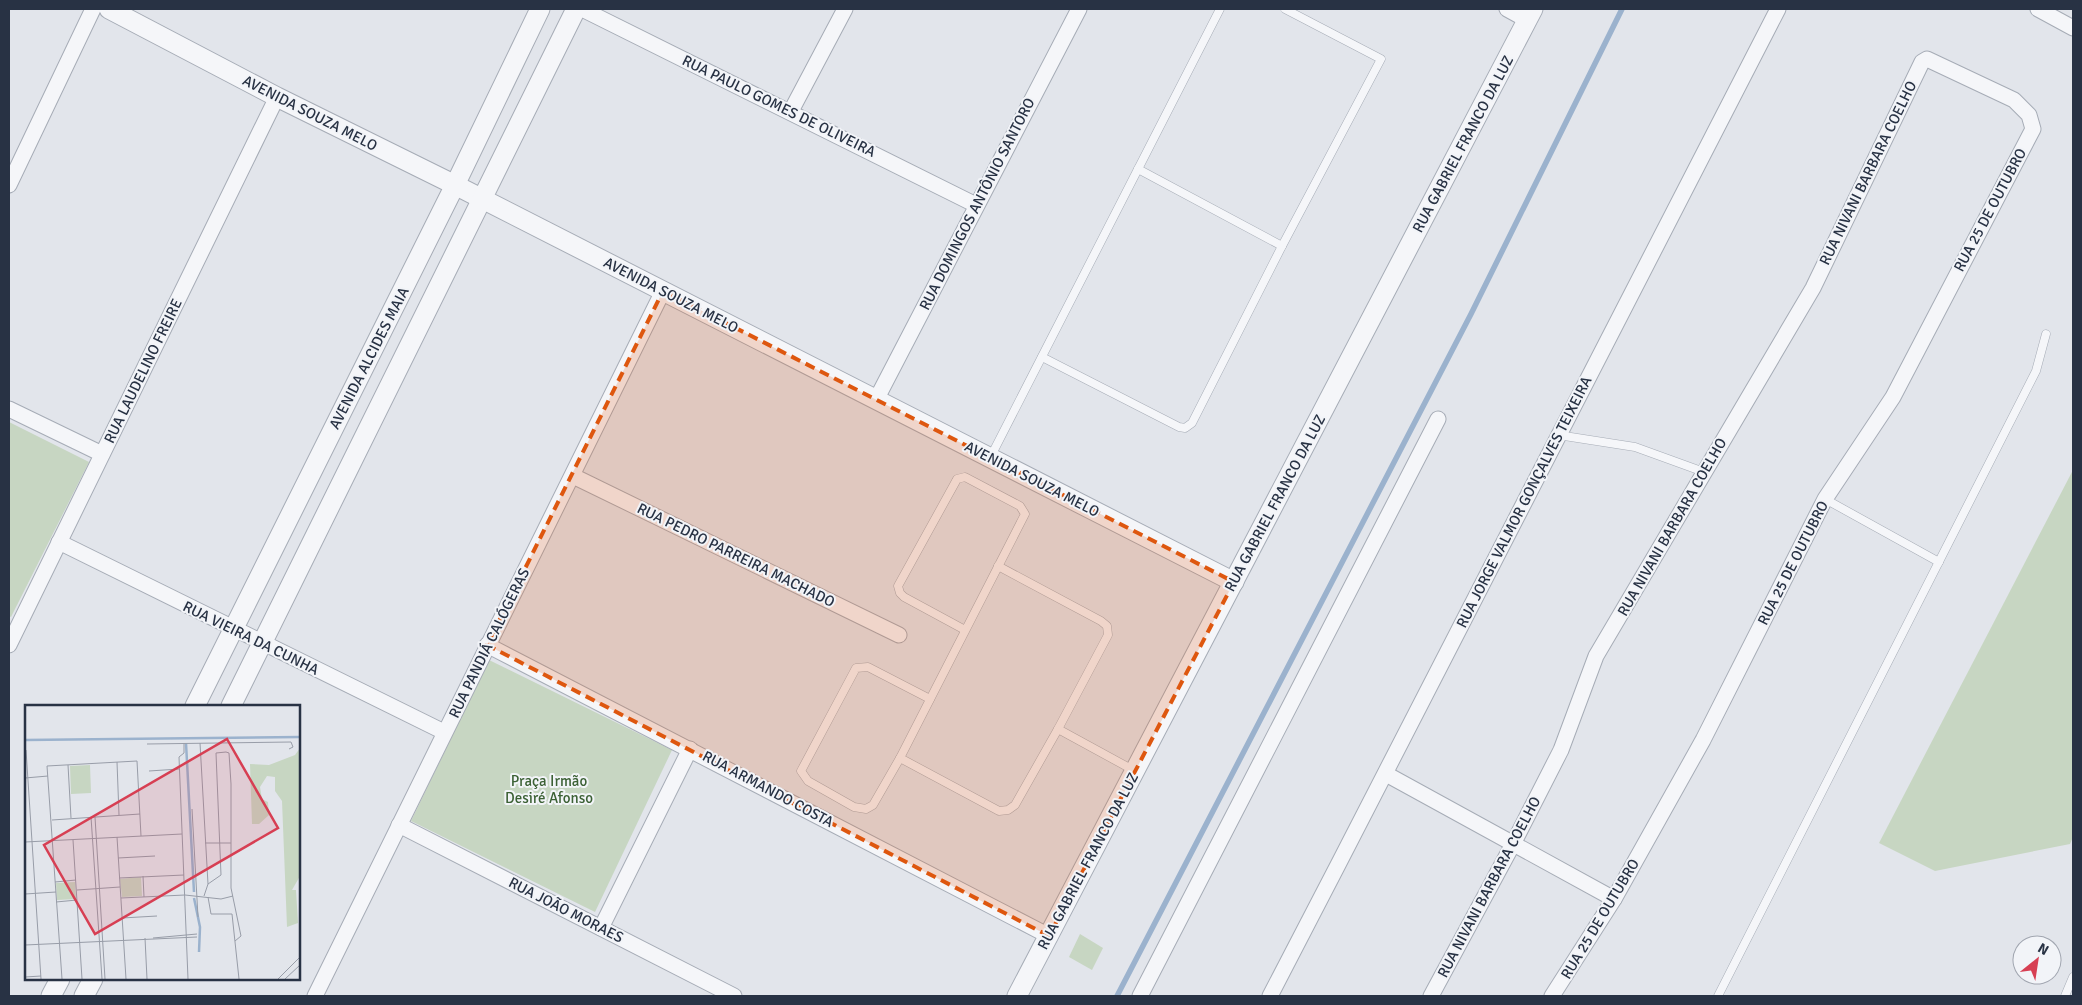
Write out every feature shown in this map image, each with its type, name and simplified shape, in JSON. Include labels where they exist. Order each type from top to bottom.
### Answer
[{"type":"street","points":[[9,185],[93,9]]},
{"type":"street","name":"AVENIDA SOUZA MELO","points":[[109,9],[277,97],[455,185],[1234,582]]},
{"type":"street","name":"AVENIDA ALCIDES MAIA","points":[[195,705],[455,185],[540,9]]},
{"type":"street","name":"AVENIDA ALCIDES MAIA","points":[[232,705],[576,9]]},
{"type":"street","name":"RUA PAULO GOMES DE OLIVEIRA","points":[[582,9],[976,205]]},
{"type":"street","points":[[791,112],[845,9]]},
{"type":"street","name":"RUA DOMINGOS ANTÔNIO SANTORO","points":[[876,400],[1079,9]]},
{"type":"street","points":[[1507,9],[1530,14]]},
{"type":"street","name":"RUA JORGE VALMOR GONÇALVES TEIXEIRA","points":[[1270,996],[1386,774],[1659,235],[1778,9]]},
{"type":"street","points":[[2038,9],[2073,28]]},
{"type":"street","name":"RUA GABRIEL FRANCO DA LUZ","points":[[1017,996],[1530,14]]},
{"type":"street","name":"RUA NIVANI BARBARA COELHO","points":[[1430,996],[1513,844],[1561,750],[1596,656],[1813,288],[1922,62],[1927,59],[2014,100],[2029,114],[2032,129]]},
{"type":"street","name":"RUA LAUDELINO FREIRE","points":[[9,645],[12,629],[59,542],[277,97]]},
{"type":"street","name":"RUA 25 DE OUTUBRO","points":[[1552,996],[1614,899],[1704,740],[1825,499],[1893,397],[2032,129]]},
{"type":"street","name":"RUA PANDIÁ CALÓGERAS","points":[[315,996],[663,291]]},
{"type":"street","points":[[9,409],[102,454]]},
{"type":"street","points":[[1140,996],[1438,419]]},
{"type":"street","name":"RUA PEDRO PARREIRA MACHADO","points":[[573,476],[899,635]]},
{"type":"street","name":"RUA VIEIRA DA CUNHA","points":[[59,542],[444,732]]},
{"type":"street","name":"RUA ARMANDO COSTA","points":[[487,645],[1049,936]]},
{"type":"street","points":[[601,928],[690,749]]},
{"type":"street","points":[[1386,774],[1614,899]]},
{"type":"street","name":"RUA JOÃO MORAES","points":[[399,825],[734,996]]},
{"type":"street","points":[[51,996],[59,980]]},
{"type":"street","points":[[84,996],[92,980]]},
{"type":"lane","points":[[990,458],[1220,9]]},
{"type":"lane","points":[[1042,357],[1148,412],[1185,428],[1192,423],[1282,246],[1381,59],[1285,9]]},
{"type":"lane","points":[[1138,169],[1282,246]]},
{"type":"lane","points":[[1718,996],[2036,371],[2046,334]]},
{"type":"lane","points":[[1558,435],[1635,447],[1704,472]]},
{"type":"lane","points":[[930,699],[868,667],[856,668],[802,771],[808,781],[854,807],[866,809],[873,804],[900,758],[1024,516],[1024,510],[1020,506],[970,478],[961,477],[956,481],[898,586],[900,593],[904,597],[965,630]]},
{"type":"lane","points":[[1825,499],[1939,562]]},
{"type":"lane","points":[[900,758],[999,811],[1004,811],[1016,805],[1108,635],[1107,626],[1101,621],[998,566]]},
{"type":"lane","points":[[1058,729],[1135,771]]},
{"type":"lane","points":[[2065,996],[2073,977]]},
{"type":"highlighted area","points":[[663,291],[1234,582],[1049,936],[487,645]]},
{"type":"green space","points":[[9,422],[89,462],[11,617],[9,616]]},
{"type":"green space","points":[[2073,470],[2073,837],[2070,844],[1935,871],[1879,843]]},
{"type":"green space","name":"Praça Irmão Desiré Afonso","points":[[489,660],[672,750],[595,912],[411,821]]},
{"type":"green space","points":[[1080,934],[1103,948],[1092,970],[1069,957]]},
{"type":"waterway","points":[[1117,996],[1471,314],[1622,9]]}]
